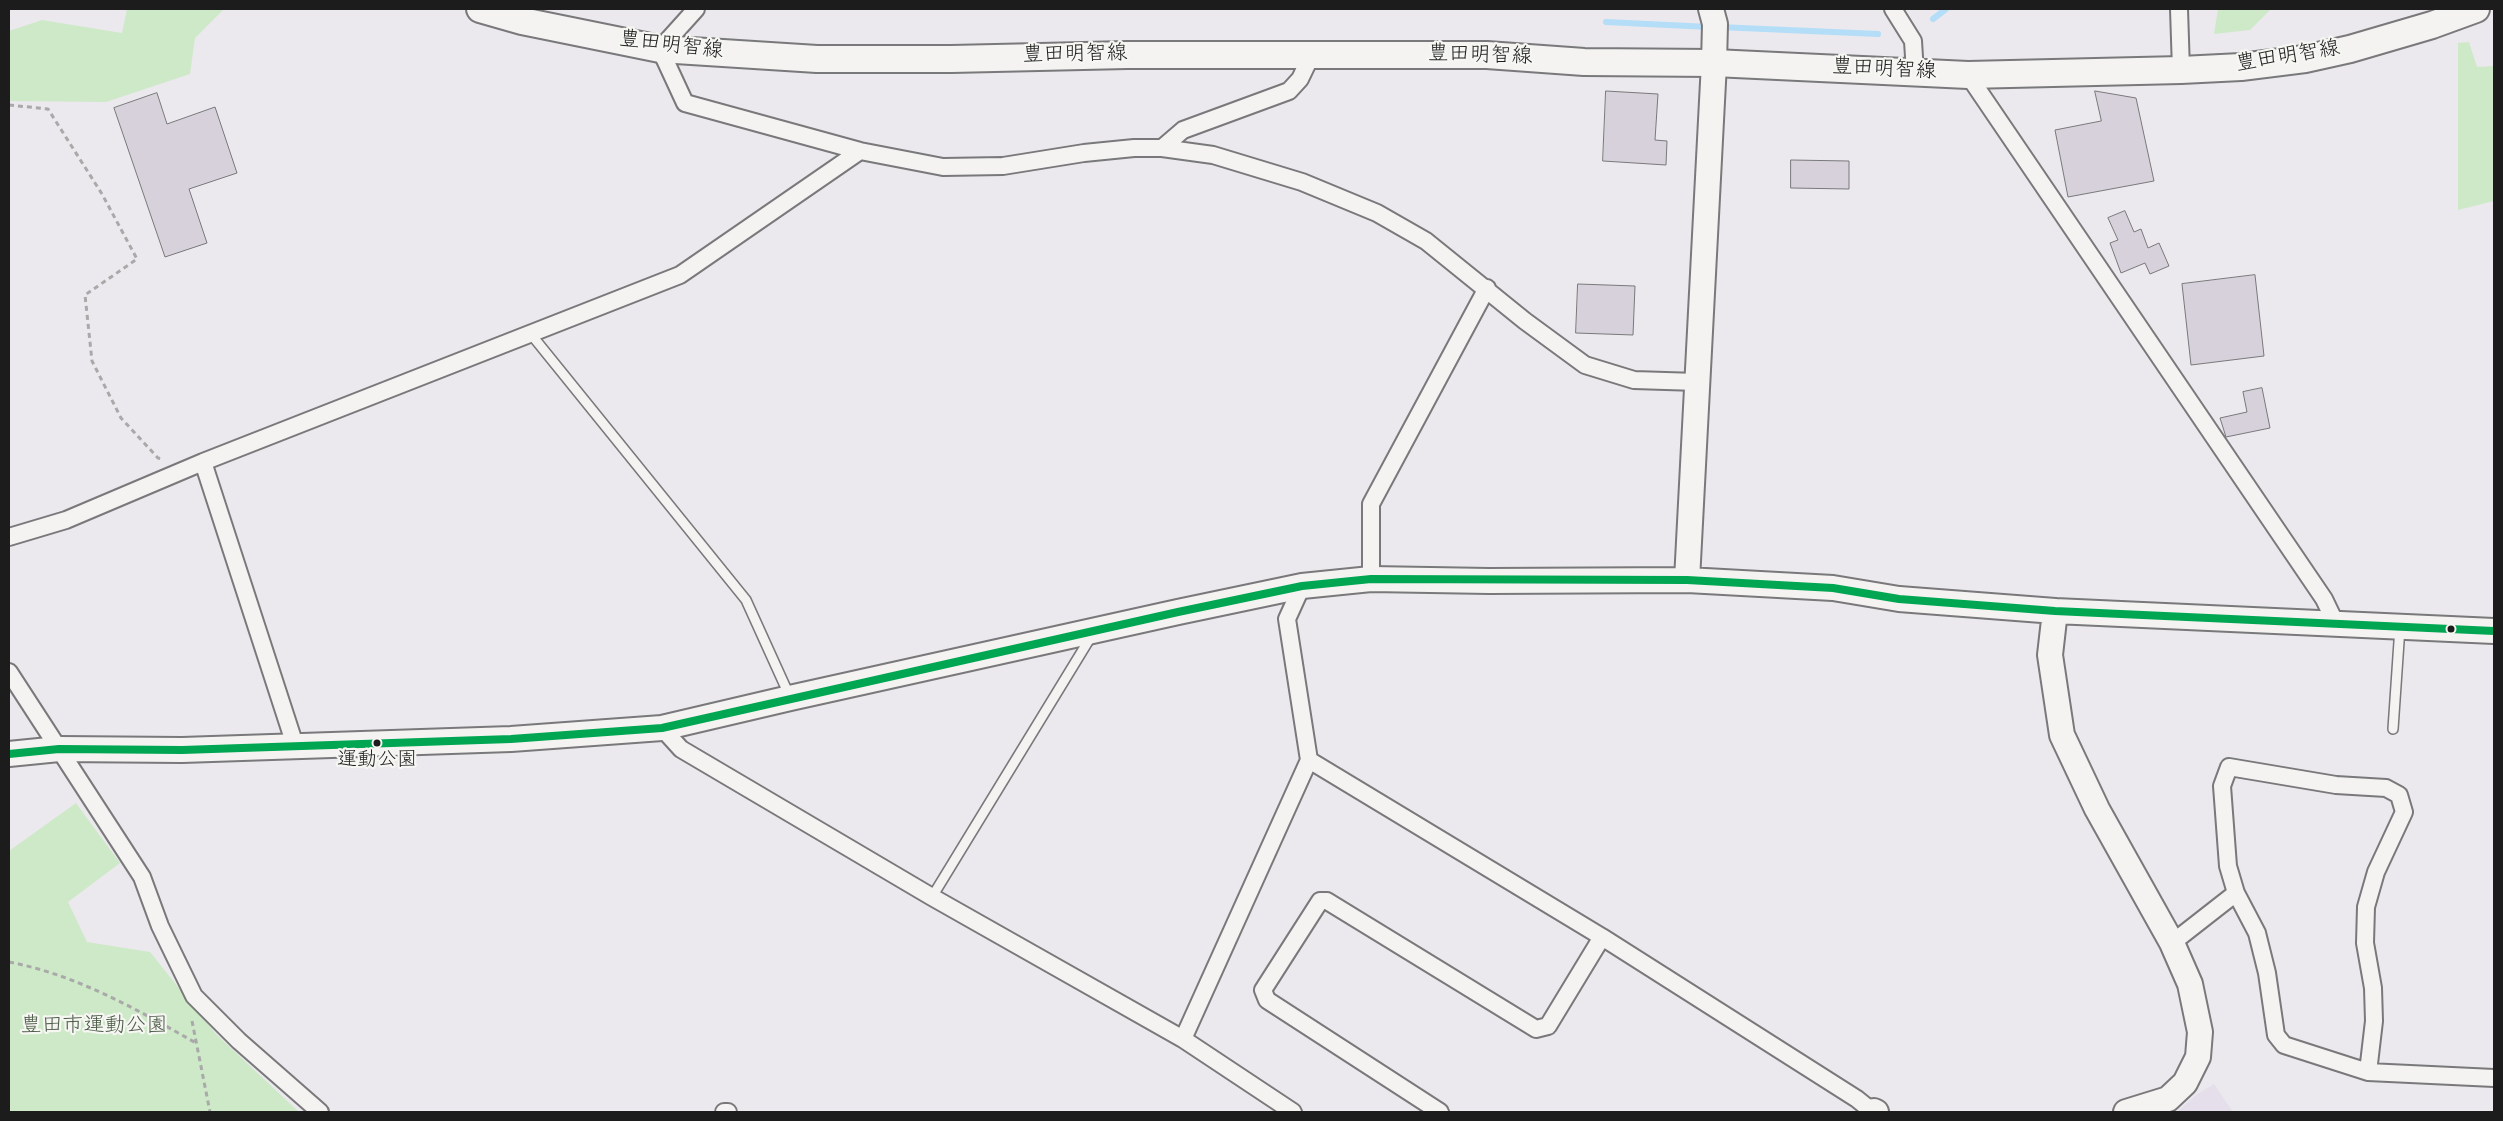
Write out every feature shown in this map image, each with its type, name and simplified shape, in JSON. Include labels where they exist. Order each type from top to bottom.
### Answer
[{"type":"main road","name":"豊田明智線","points":[[480,9],[522,21],[660,49],[817,59],[1312,54],[1487,55],[1584,62],[1714,63],[1968,75],[2181,70],[2241,67],[2305,59],[2350,49],[2432,25],[2476,9]]},
{"type":"main road","points":[[1687,580],[1714,63],[1715,24],[1712,9]]},
{"type":"main road","points":[[9,754],[60,749],[182,750],[511,739],[662,728],[1095,630],[1302,586],[1371,579],[1489,582],[1687,580],[1833,588],[1899,599],[2055,611],[2494,631]]},
{"type":"main road","points":[[2055,611],[2050,655],[2062,735],[2097,808],[2172,943],[2190,984],[2200,1032],[2198,1057],[2185,1082],[2168,1099],[2126,1112]]},
{"type":"street","points":[[696,9],[660,49],[685,103],[860,151],[944,167],[1003,166],[1084,153],[1134,148],[1162,148],[1213,155],[1292,178],[1377,213],[1426,241],[1526,321],[1585,365],[1634,380],[1697,382]]},
{"type":"street","points":[[1893,9],[1913,41],[1915,73]]},
{"type":"street","points":[[2179,9],[2181,70]]},
{"type":"street","points":[[1162,148],[1183,130],[1289,91],[1300,79],[1312,54]]},
{"type":"street","points":[[1968,75],[2324,599],[2336,624]]},
{"type":"street","points":[[9,537],[66,520],[203,462],[680,275],[860,151]]},
{"type":"street","points":[[1371,579],[1370,504],[1487,288]]},
{"type":"street","points":[[203,462],[296,745]]},
{"type":"street","points":[[1182,1039],[1309,760],[1287,619],[1302,586]]},
{"type":"street","points":[[9,672],[142,877],[160,926],[194,996],[239,1041],[320,1112]]},
{"type":"street","points":[[662,728],[681,749],[932,897],[1182,1039],[1293,1112]]},
{"type":"street","points":[[1309,760],[1602,937],[1874,1112]]},
{"type":"street","points":[[2368,1072],[2374,1021],[2374,996],[2365,943],[2366,906],[2376,872],[2404,812],[2399,795],[2386,788],[2336,785],[2230,767],[2222,786],[2228,866],[2236,894],[2257,933],[2267,973],[2276,1035],[2284,1045],[2368,1072],[2494,1078]]},
{"type":"street","points":[[2172,943],[2236,894]]},
{"type":"street","points":[[1440,1112],[1267,1000],[1263,990],[1320,901],[1327,901],[1536,1029],[1548,1026],[1602,937]]},
{"type":"lane","points":[[530,333],[746,600],[790,698]]},
{"type":"lane","points":[[2394,729],[2400,627]]},
{"type":"lane","points":[[932,897],[1095,630]]},
{"type":"path","points":[[9,105],[48,109],[102,194],[137,259],[85,295],[92,361],[121,418],[158,458],[167,459]]},
{"type":"path","points":[[9,962],[40,968],[112,996],[196,1043]]},
{"type":"path","points":[[194,996],[188,1002],[210,1112]]},
{"type":"shaded area","points":[[2214,1084],[2233,1112],[2177,1112],[2196,1095]]},
{"type":"green space","points":[[127,9],[224,9],[195,38],[190,74],[106,102],[9,101],[9,31],[42,20],[122,33]]},
{"type":"green space","points":[[2218,9],[2271,9],[2250,30],[2214,34]]},
{"type":"green space","points":[[2469,42],[2477,67],[2494,66],[2494,201],[2458,210],[2458,43]]},
{"type":"green space","name":"豊田市運動公園","points":[[76,803],[120,863],[68,902],[87,942],[150,952],[216,1034],[299,1112],[9,1112],[9,851]]},
{"type":"building","points":[[1606,91],[1658,94],[1655,140],[1667,141],[1666,165],[1603,161]]},
{"type":"building","points":[[2095,91],[2136,98],[2154,181],[2068,197],[2055,130],[2101,121]]},
{"type":"building","points":[[157,93],[167,124],[215,107],[237,173],[189,189],[207,243],[165,257],[114,108]]},
{"type":"building","points":[[1791,160],[1849,161],[1849,189],[1791,188]]},
{"type":"building","points":[[2125,211],[2134,232],[2141,229],[2148,248],[2159,243],[2169,266],[2150,274],[2145,263],[2121,273],[2110,243],[2118,240],[2108,218]]},
{"type":"building","points":[[2255,275],[2264,356],[2191,365],[2182,284]]},
{"type":"building","points":[[1578,284],[1635,286],[1633,335],[1576,333]]},
{"type":"building","points":[[2262,388],[2270,428],[2226,437],[2220,418],[2247,412],[2243,392]]},
{"type":"waterway","points":[[1933,19],[1946,9]]},
{"type":"waterway","points":[[1606,22],[1709,27]]},
{"type":"waterway","points":[[1719,27],[1878,34]]},
{"type":"transit line","points":[[9,754],[59,749],[182,750],[511,739],[662,728],[1178,612],[1302,586],[1371,579],[1687,580],[1833,588],[1899,599],[2055,611],[2494,631]]},
{"type":"place","name":"運動公園","points":[[377,743]]}]
